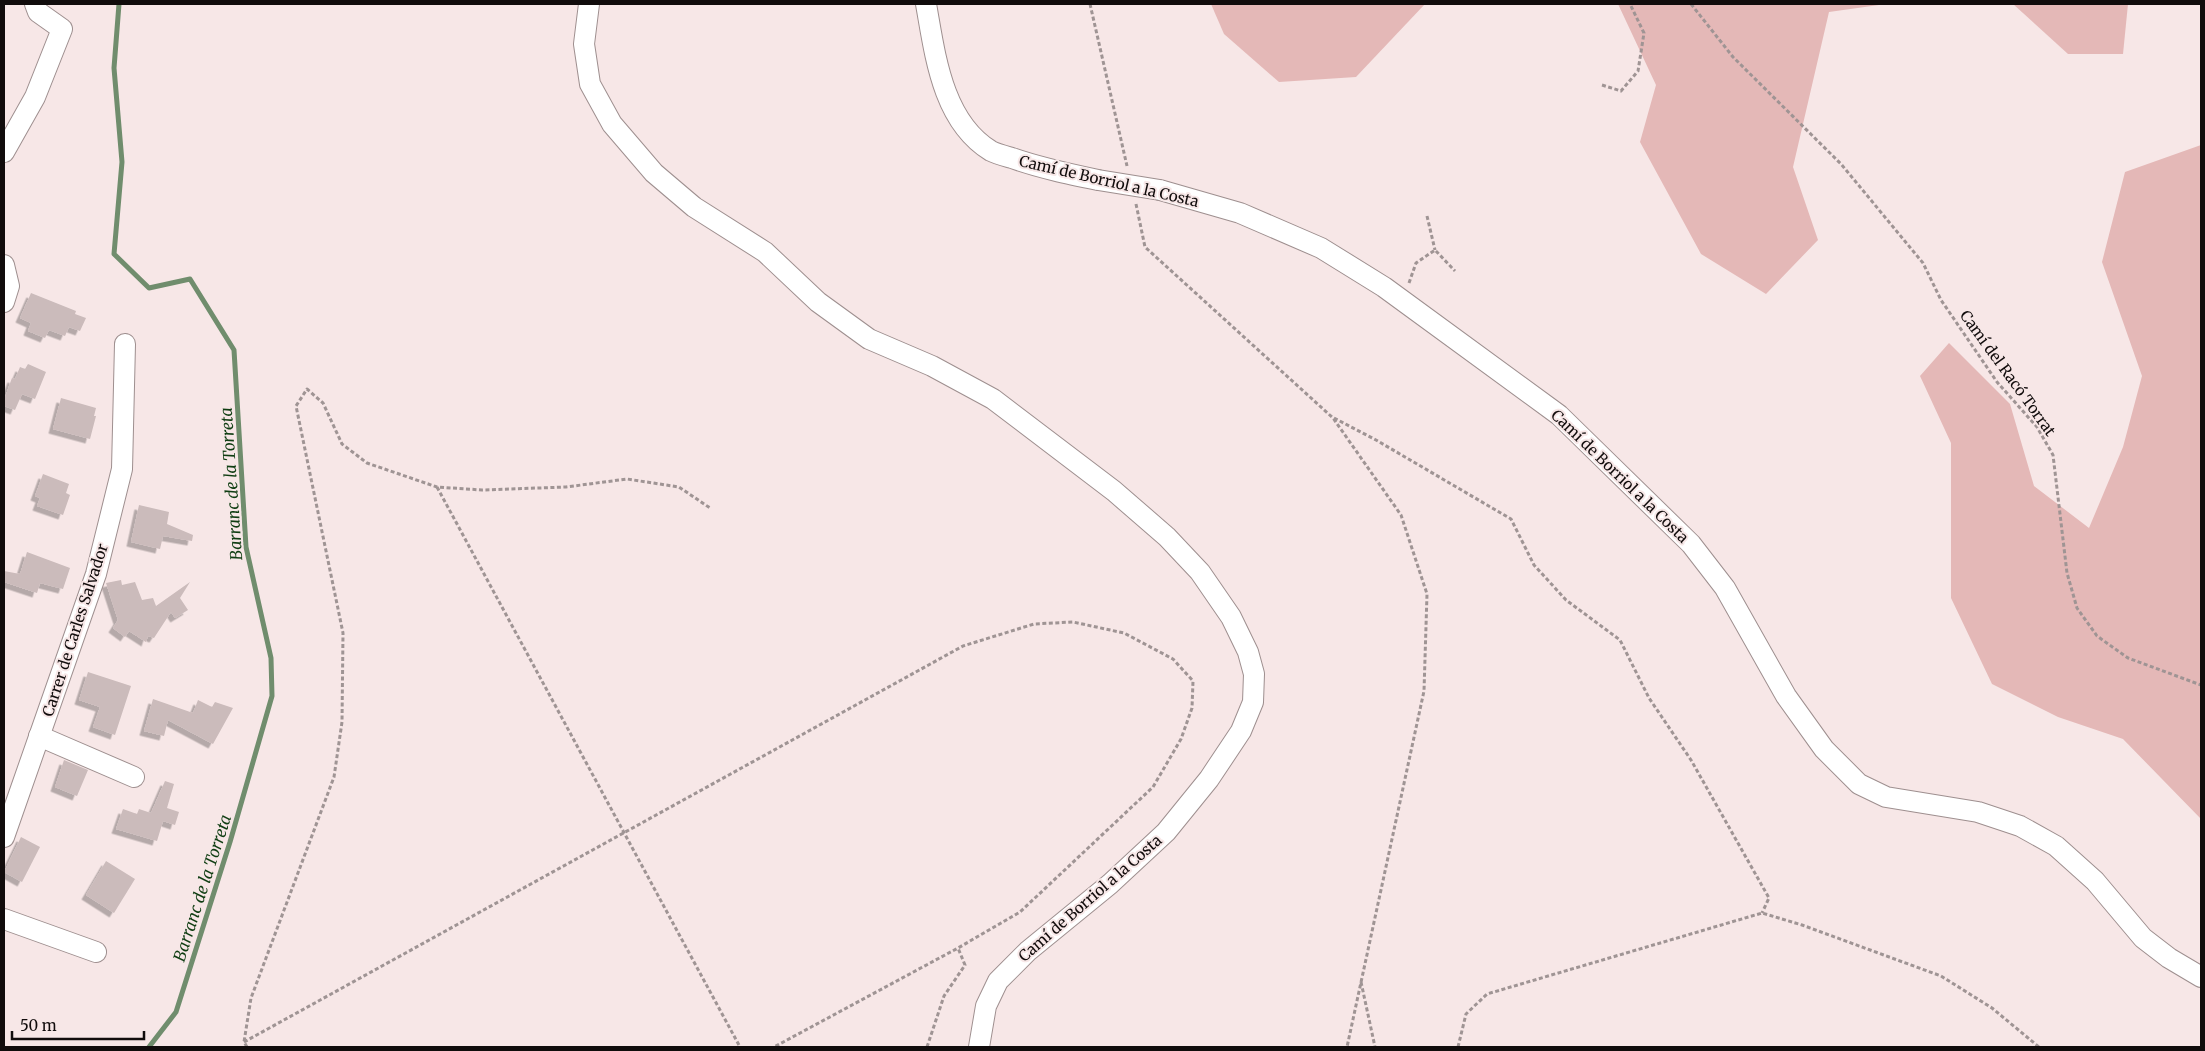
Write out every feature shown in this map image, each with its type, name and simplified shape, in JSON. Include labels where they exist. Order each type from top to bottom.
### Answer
[{"type":"street","points":[[4,152],[35,97],[62,29],[38,12],[35,4]]},
{"type":"street","name":"Camí de Borriol a la Costa","points":[[589,4],[584,44],[590,84],[612,124],[654,173],[694,207],[765,252],[818,302],[869,339],[932,366],[993,399],[1114,491],[1167,536],[1200,572],[1231,617],[1248,652],[1254,674],[1253,702],[1241,731],[1220,763],[1166,832],[1110,884],[1028,951],[998,981],[986,1006],[979,1047]]},
{"type":"street","name":"Camí de Borriol a la Costa","points":[[926,4],[937,65],[951,103],[970,132],[991,151],[1040,168],[1160,190],[1240,213],[1321,248],[1403,300],[1560,415],[1691,544],[1725,588],[1786,696],[1824,749],[1859,784],[1886,797],[1986,815],[2020,826],[2056,846],[2096,881],[2143,938],[2169,958],[2201,976]]},
{"type":"street","points":[[4,265],[9,286],[4,302]]},
{"type":"street","name":"Carrer de Carles Salvador","points":[[4,837],[96,574],[122,469],[125,344]]},
{"type":"street","name":"Carrer de Carles Salvador","points":[[39,736],[134,777]]},
{"type":"street","points":[[4,920],[96,952]]},
{"type":"path","points":[[1090,4],[1129,175]]},
{"type":"path","points":[[1602,85],[1621,91],[1638,71],[1644,33],[1630,4]]},
{"type":"path","name":"Camí del Racó Torrat","points":[[1691,4],[1733,56],[1842,164],[1923,263],[1941,300],[1997,382],[2037,427],[2053,455],[2067,573],[2077,608],[2097,636],[2128,658],[2201,685]]},
{"type":"path","points":[[1135,202],[1145,247],[1333,418],[1401,514],[1427,594],[1424,691],[1360,978],[1347,1047]]},
{"type":"path","points":[[1427,216],[1435,250],[1455,271]]},
{"type":"path","points":[[1403,300],[1416,264],[1435,250]]},
{"type":"path","points":[[247,1047],[244,1042],[251,998],[334,777],[342,722],[343,633],[296,406],[307,389],[323,403],[342,444],[348,449],[367,463],[437,487],[482,490],[566,487],[627,479],[679,487],[710,508]]},
{"type":"path","points":[[1333,418],[1376,440],[1511,519],[1534,565],[1566,600],[1620,640],[1649,698],[1691,760],[1769,898],[1762,914]]},
{"type":"path","points":[[437,487],[740,1047]]},
{"type":"path","points":[[244,1042],[964,646],[1034,624],[1073,622],[1124,633],[1174,659],[1193,681],[1192,708],[1182,739],[1153,787],[1020,912],[958,948],[774,1047]]},
{"type":"path","points":[[1458,1047],[1466,1014],[1487,994],[1762,914],[1802,925],[1941,976],[1992,1008],[2039,1047]]},
{"type":"path","points":[[927,1047],[944,996],[965,965],[958,948]]},
{"type":"path","points":[[1360,978],[1375,1047]]},
{"type":"shaded area","points":[[1211,4],[1425,4],[1356,77],[1279,82],[1224,34]]},
{"type":"shaded area","points":[[1618,4],[1886,4],[1829,12],[1793,167],[1818,240],[1766,294],[1701,254],[1640,142],[1656,85]]},
{"type":"shaded area","points":[[2013,4],[2128,4],[2123,54],[2068,54]]},
{"type":"shaded area","points":[[2201,145],[2201,819],[2123,739],[2058,717],[1992,684],[1951,598],[1951,443],[1920,376],[1949,343],[2010,404],[2034,486],[2089,528],[2123,447],[2142,376],[2102,262],[2125,172]]},
{"type":"building","points":[[31,293],[76,311],[75,314],[86,318],[80,331],[69,327],[65,336],[49,330],[45,338],[28,331],[31,323],[20,318]]},
{"type":"building","points":[[28,364],[46,372],[35,399],[22,394],[15,410],[4,406],[4,400],[12,378],[15,379],[20,367],[25,369]]},
{"type":"building","points":[[61,398],[96,408],[94,416],[96,416],[90,439],[53,429]]},
{"type":"building","points":[[43,474],[69,484],[66,493],[70,495],[63,515],[37,506],[40,498],[35,496]]},
{"type":"building","points":[[139,505],[169,512],[167,524],[193,535],[192,541],[163,536],[160,549],[131,542]]},
{"type":"building","points":[[27,552],[70,568],[63,589],[40,583],[37,593],[4,582],[4,571],[20,574]]},
{"type":"building","points":[[121,580],[122,585],[135,582],[142,600],[153,598],[156,606],[190,582],[180,598],[188,610],[175,618],[171,612],[154,638],[148,636],[146,642],[129,631],[125,637],[113,628],[118,620],[106,583]]},
{"type":"building","points":[[88,672],[131,686],[115,735],[93,727],[100,707],[79,700]]},
{"type":"building","points":[[153,699],[193,713],[198,700],[212,707],[215,702],[233,708],[213,744],[168,720],[164,736],[144,731]]},
{"type":"building","points":[[64,760],[88,770],[77,796],[55,787]]},
{"type":"building","points":[[165,781],[174,784],[167,808],[179,812],[175,825],[163,821],[157,841],[116,829],[123,809],[137,814],[139,809],[151,813]]},
{"type":"building","points":[[21,837],[40,847],[22,882],[4,872]]},
{"type":"building","points":[[106,861],[135,879],[114,913],[86,895]]},
{"type":"waterway","name":"Barranc de la Torreta","points":[[119,4],[114,68],[122,162],[114,254],[149,288],[190,279],[234,350],[246,547],[271,658],[272,696],[230,842],[176,1012],[149,1047]]}]
